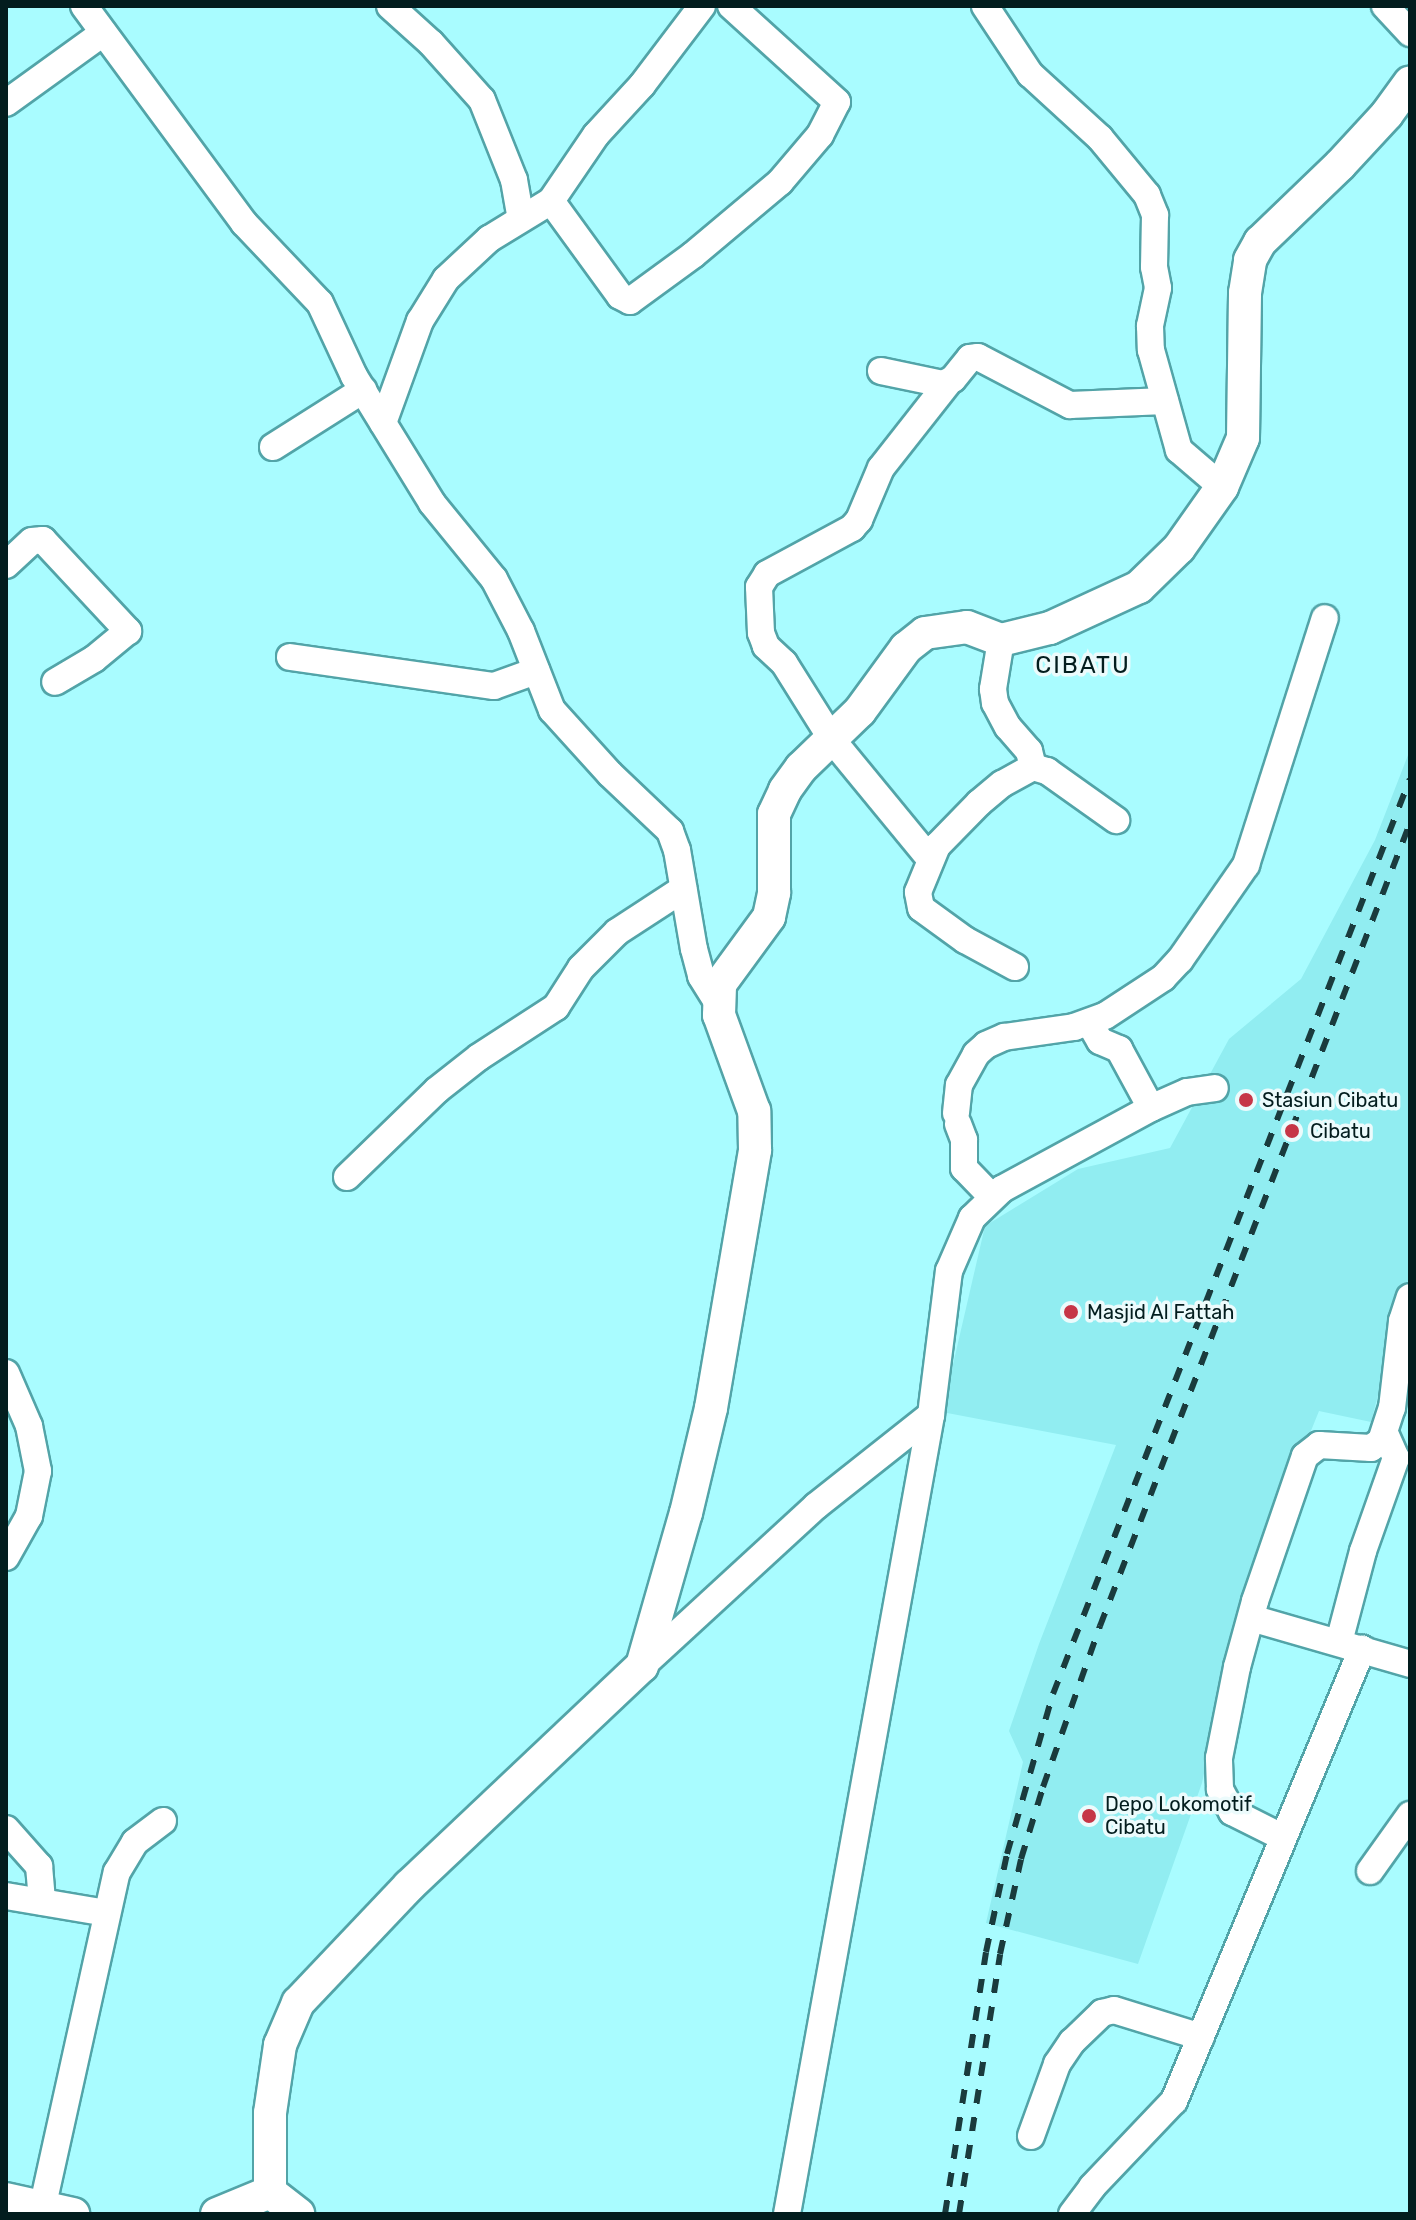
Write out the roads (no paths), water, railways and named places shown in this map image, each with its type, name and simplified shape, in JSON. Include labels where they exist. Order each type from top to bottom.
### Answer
[{"type":"main road","points":[[270,2192],[272,2099],[280,2045],[298,2003],[419,1876],[642,1666],[686,1513],[711,1408],[755,1150],[754,1111],[727,1044],[717,1002],[720,984],[727,972],[769,917],[774,893],[774,814],[785,790],[801,768],[833,741],[860,711],[906,648],[925,633],[967,627],[1001,640],[1050,628],[1139,587],[1179,548],[1222,487],[1243,438],[1245,293],[1250,260],[1260,242],[1340,165],[1387,114],[1410,82]]},
{"type":"main road","points":[[217,2214],[270,2192]]},
{"type":"main road","points":[[270,2192],[298,2214]]},
{"type":"main road","points":[[6,2199],[73,2214]]},
{"type":"street","points":[[84,6],[244,223],[320,303],[363,390],[432,503],[494,579],[521,631],[552,710],[610,774],[653,811],[670,831],[701,976],[717,1002]]},
{"type":"street","points":[[390,6],[431,43],[482,100],[514,180],[521,218]]},
{"type":"street","points":[[383,423],[410,345],[431,300],[466,257],[551,201],[587,146],[642,85],[702,6]]},
{"type":"street","points":[[551,201],[620,296],[630,301],[726,228],[797,163],[820,135],[837,102],[731,6]]},
{"type":"street","points":[[985,6],[1030,74],[1100,138],[1147,195],[1155,215],[1154,267],[1158,288],[1150,337],[1165,401],[1179,450],[1222,487]]},
{"type":"street","points":[[1385,6],[1410,33]]},
{"type":"street","points":[[6,103],[103,33]]},
{"type":"street","points":[[930,859],[833,741],[784,663],[766,646],[761,633],[761,580],[852,528],[859,520],[881,468],[963,363],[978,357],[1070,405],[1165,401]]},
{"type":"street","points":[[881,371],[948,383]]},
{"type":"street","points":[[273,447],[363,390]]},
{"type":"street","points":[[10,555],[32,541],[43,540],[128,631],[94,659],[55,682]]},
{"type":"street","points":[[992,1197],[964,1168],[964,1140],[957,1119],[959,1085],[986,1045],[1004,1037],[1089,1022],[1105,1016],[1163,978],[1180,960],[1246,865],[1325,618]]},
{"type":"street","points":[[1001,640],[993,689],[995,703],[1008,727],[1029,751],[1033,767]]},
{"type":"street","points":[[290,657],[494,686],[536,671]]},
{"type":"street","points":[[1015,967],[965,940],[921,908],[918,892],[930,859],[944,838],[1002,784],[1033,767],[1047,771],[1116,820]]},
{"type":"street","points":[[347,1177],[437,1090],[479,1057],[556,1007],[581,968],[617,932],[683,889]]},
{"type":"street","points":[[1089,1022],[1100,1041],[1119,1049],[1151,1108]]},
{"type":"street","points":[[787,2214],[931,1415],[949,1271],[972,1218],[992,1197],[1151,1108],[1187,1092],[1215,1088]]},
{"type":"street","points":[[1282,1837],[1232,1812],[1220,1789],[1219,1758],[1251,1618],[1305,1456],[1319,1445],[1371,1448],[1379,1444],[1385,1433],[1392,1408],[1402,1321],[1410,1297]]},
{"type":"street","points":[[6,1373],[29,1426],[38,1471],[29,1516],[6,1557]]},
{"type":"street","points":[[642,1666],[816,1506],[931,1415]]},
{"type":"street","points":[[1072,2214],[1092,2187],[1166,2112],[1181,2086],[1282,1837],[1351,1645],[1363,1551],[1396,1458],[1385,1433]]},
{"type":"street","points":[[1251,1618],[1410,1664]]},
{"type":"street","points":[[1370,1871],[1410,1815]]},
{"type":"street","points":[[42,2209],[117,1872],[126,1854],[149,1828],[163,1821]]},
{"type":"street","points":[[6,1829],[39,1866],[42,1902]]},
{"type":"street","points":[[6,1896],[107,1913]]},
{"type":"street","points":[[1031,2136],[1057,2064],[1072,2042],[1102,2013],[1114,2010],[1201,2037]]},
{"type":"railway","points":[[945,2214],[986,1952],[1007,1854],[1053,1694],[1410,779]]},
{"type":"railway","points":[[959,2214],[1000,1954],[1021,1859],[1043,1787],[1100,1626],[1410,823]]},
{"type":"place","name":"Stasiun Cibatu","points":[[1246,1100]]},
{"type":"place","name":"Cibatu","points":[[1292,1131]]},
{"type":"place","name":"Masjid Al Fattah","points":[[1071,1312]]},
{"type":"place","name":"Depo Lokomotif Cibatu","points":[[1089,1816]]},
{"type":"district","name":"CIBATU","points":[[1083,666]]}]
